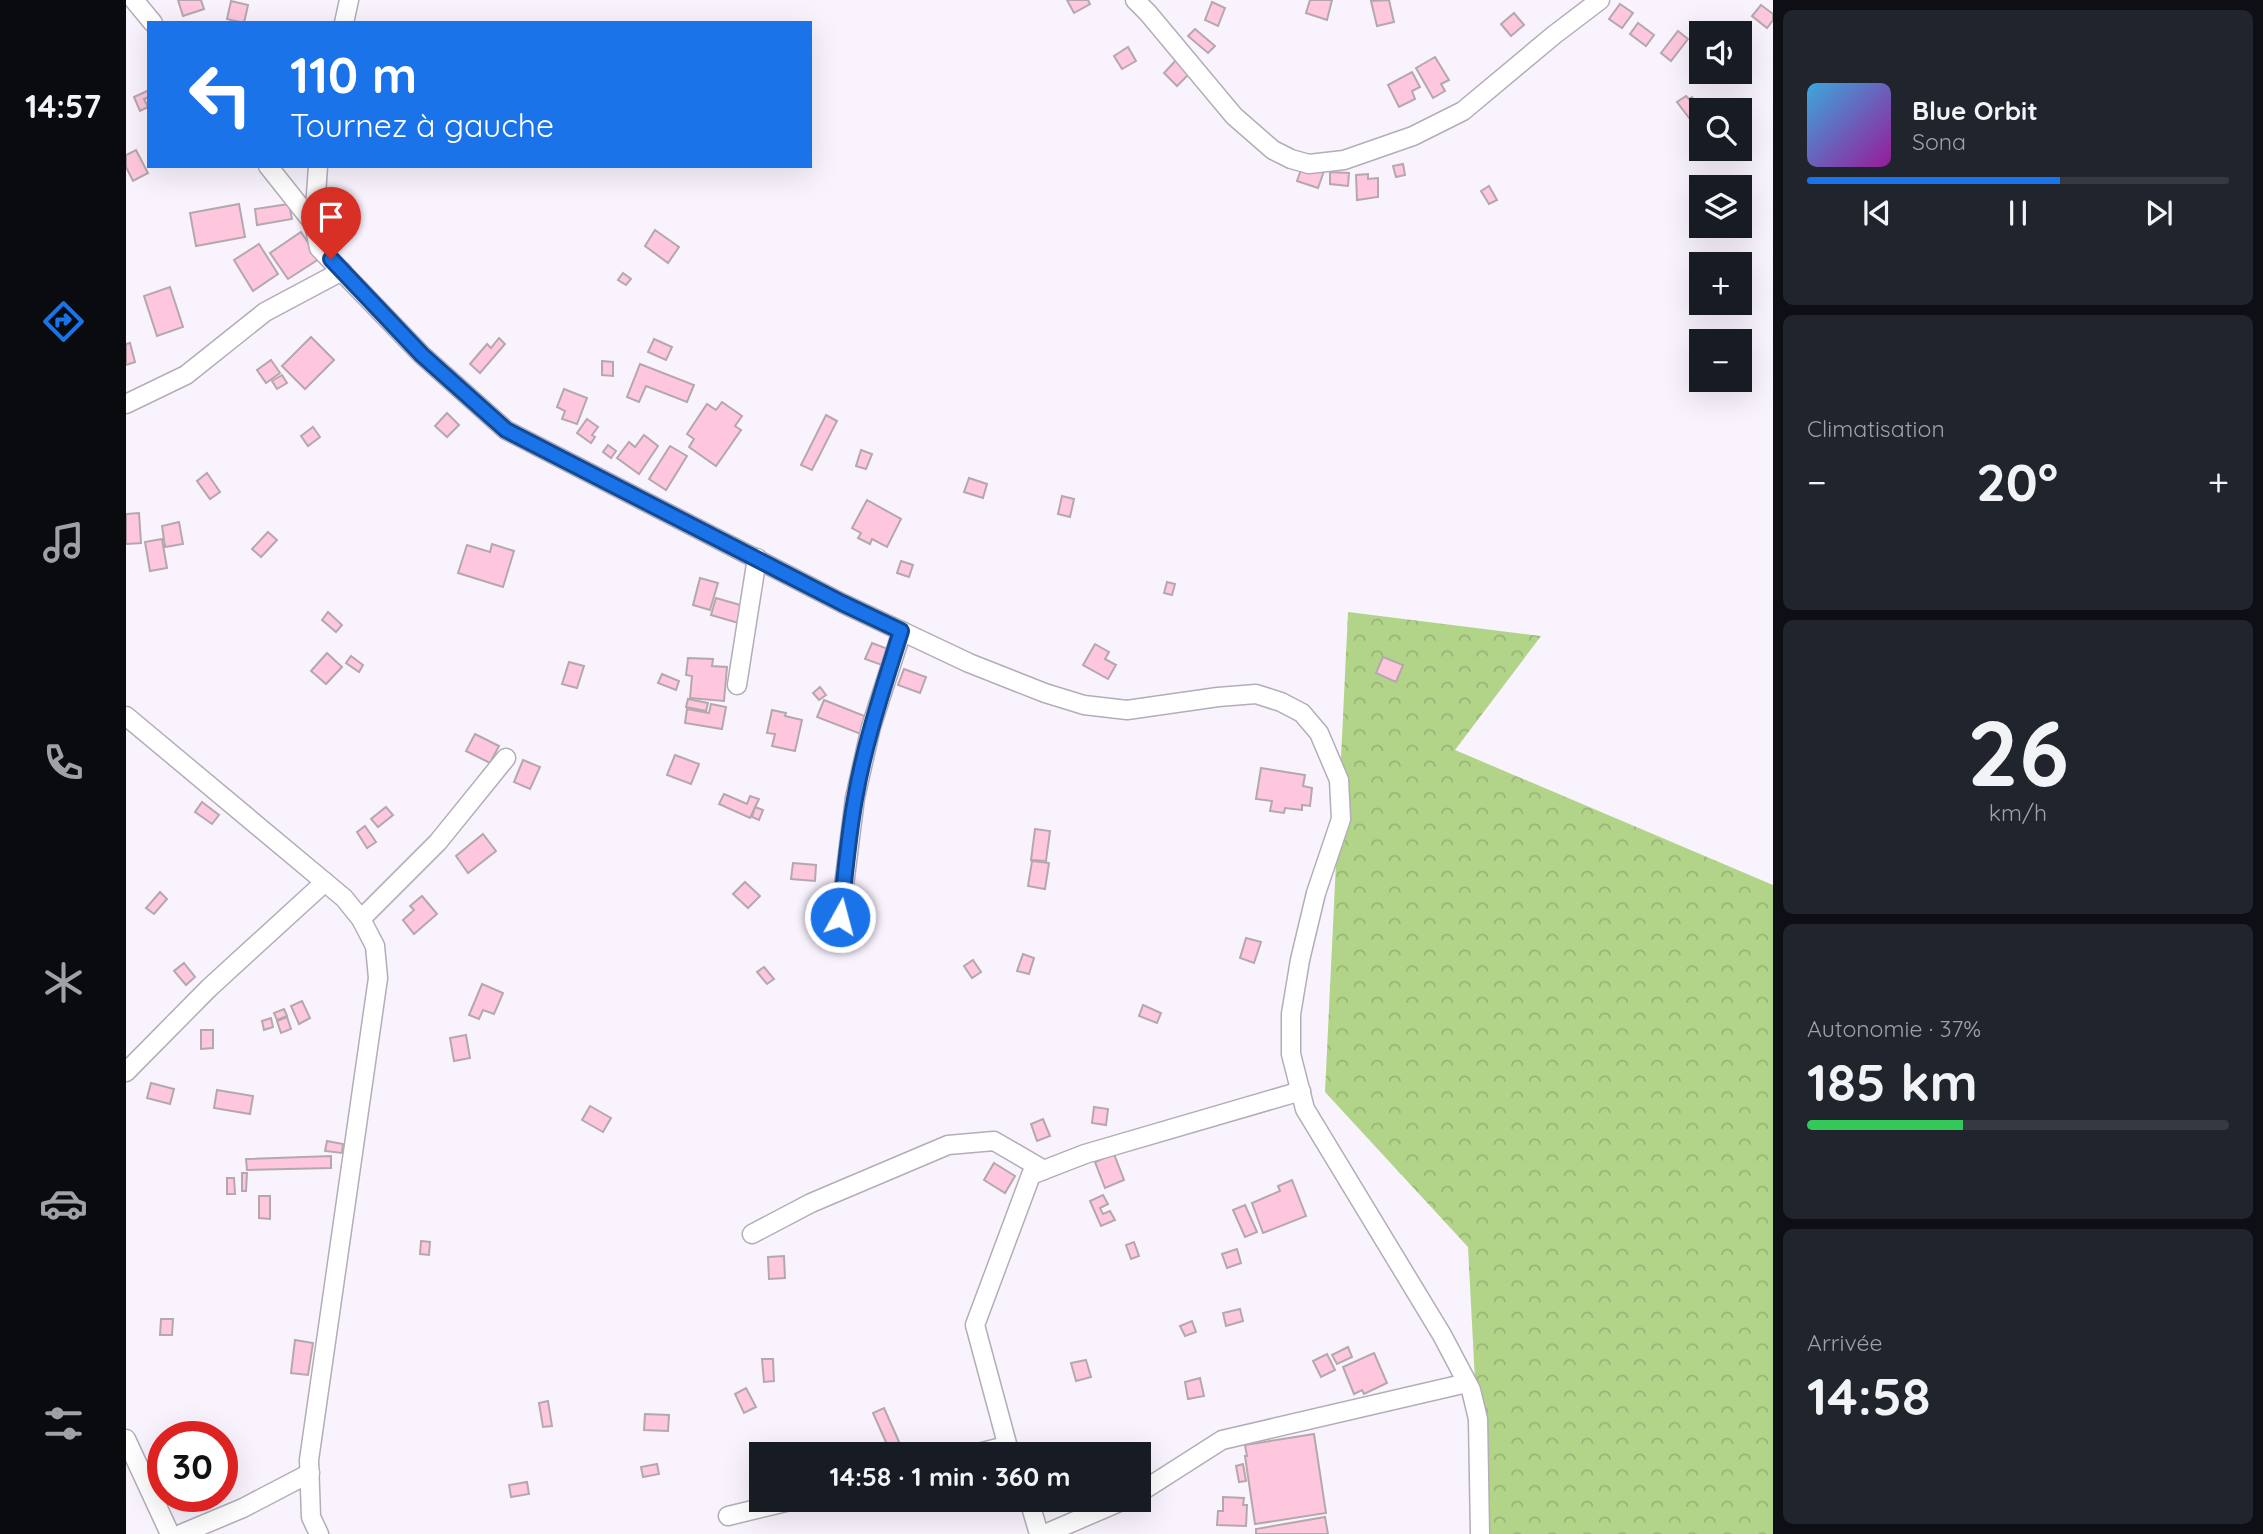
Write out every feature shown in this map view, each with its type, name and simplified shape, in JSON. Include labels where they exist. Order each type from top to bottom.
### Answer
[{"type":"street","points":[[134,0],[151,21]]},
{"type":"street","points":[[344,21],[349,0]]},
{"type":"street","points":[[1135,0],[1234,116],[1273,150],[1309,164],[1343,160],[1413,136],[1463,111],[1600,0]]},
{"type":"street","points":[[270,168],[314,224]]},
{"type":"street","points":[[318,168],[314,224],[319,248],[422,355],[506,430],[901,631],[1045,694],[1083,705],[1127,710],[1256,694],[1281,702],[1302,713],[1319,733],[1339,780],[1341,819],[1316,893],[1300,960],[1292,1014],[1291,1054],[1306,1109],[1442,1335],[1467,1382],[1478,1419],[1480,1534]]},
{"type":"street","points":[[126,404],[186,375],[265,312],[342,271]]},
{"type":"street","points":[[737,685],[757,558]]},
{"type":"street","points":[[840,917],[855,798],[871,727],[901,631]]},
{"type":"street","points":[[126,716],[344,898],[361,919],[374,946],[378,978],[309,1460],[311,1517],[319,1534]]},
{"type":"street","points":[[361,919],[438,842],[506,758]]},
{"type":"street","points":[[126,1072],[209,988],[325,882]]},
{"type":"street","points":[[1008,1442],[975,1325],[1031,1175],[1086,1154],[1301,1091]]},
{"type":"street","points":[[752,1234],[811,1203],[948,1145],[993,1141],[1044,1170]]},
{"type":"street","points":[[1151,1485],[1222,1440],[1467,1382]]},
{"type":"street","points":[[126,1439],[170,1534]]},
{"type":"street","points":[[181,1534],[243,1508],[310,1473]]},
{"type":"street","points":[[728,1516],[749,1511]]},
{"type":"street","points":[[1033,1512],[1040,1534]]},
{"type":"street","points":[[1045,1534],[1096,1512]]},
{"type":"green space","points":[[1348,612],[1541,636],[1455,750],[1773,885],[1773,1534],[1483,1534],[1468,1247],[1325,1092]]},
{"type":"building","points":[[178,0],[201,0],[204,9],[183,16]]},
{"type":"building","points":[[1067,0],[1088,0],[1090,4],[1074,13]]},
{"type":"building","points":[[1310,0],[1332,0],[1327,20],[1306,13]]},
{"type":"building","points":[[1389,0],[1394,22],[1377,26],[1371,1]]},
{"type":"building","points":[[231,1],[248,5],[244,21],[227,19]]},
{"type":"building","points":[[1212,2],[1225,8],[1218,26],[1205,20]]},
{"type":"building","points":[[1620,4],[1633,13],[1622,28],[1609,19]]},
{"type":"building","points":[[1761,5],[1773,14],[1773,20],[1767,28],[1752,16]]},
{"type":"building","points":[[1514,13],[1524,25],[1511,36],[1501,24]]},
{"type":"building","points":[[1638,23],[1654,35],[1646,46],[1630,34]]},
{"type":"building","points":[[1195,29],[1215,46],[1208,53],[1188,36]]},
{"type":"building","points":[[1678,31],[1688,39],[1671,61],[1661,53]]},
{"type":"building","points":[[1128,47],[1136,61],[1122,69],[1114,56]]},
{"type":"building","points":[[1435,57],[1449,80],[1441,84],[1445,91],[1433,98],[1416,68]]},
{"type":"building","points":[[1178,58],[1192,71],[1177,86],[1164,73]]},
{"type":"building","points":[[1412,72],[1420,87],[1412,91],[1415,99],[1399,107],[1388,85]]},
{"type":"building","points":[[147,91],[147,98],[144,99],[147,108],[140,111],[134,97]]},
{"type":"building","points":[[1686,96],[1689,99],[1689,118],[1677,102]]},
{"type":"building","points":[[136,150],[148,173],[133,181],[126,167],[126,155]]},
{"type":"building","points":[[1303,164],[1324,171],[1318,188],[1297,181]]},
{"type":"building","points":[[1403,164],[1405,175],[1396,177],[1393,166]]},
{"type":"building","points":[[1330,172],[1349,173],[1348,186],[1330,184]]},
{"type":"building","points":[[1368,174],[1368,179],[1378,178],[1378,197],[1357,200],[1356,175]]},
{"type":"building","points":[[1489,186],[1497,200],[1489,204],[1481,191]]},
{"type":"building","points":[[239,204],[245,237],[196,246],[190,213]]},
{"type":"building","points":[[289,204],[292,219],[257,225],[255,209]]},
{"type":"building","points":[[655,230],[679,247],[668,263],[645,246]]},
{"type":"building","points":[[301,232],[319,259],[288,279],[270,253]]},
{"type":"building","points":[[259,244],[278,274],[253,291],[234,260]]},
{"type":"building","points":[[623,273],[631,279],[626,285],[618,280]]},
{"type":"building","points":[[170,287],[183,327],[157,336],[144,296]]},
{"type":"building","points":[[311,337],[334,360],[305,389],[282,366]]},
{"type":"building","points":[[499,338],[505,344],[480,373],[470,364],[487,344],[491,348]]},
{"type":"building","points":[[654,339],[672,347],[666,360],[648,352]]},
{"type":"building","points":[[130,343],[135,362],[126,365],[126,344]]},
{"type":"building","points":[[271,360],[280,373],[266,383],[257,370]]},
{"type":"building","points":[[602,361],[613,362],[613,376],[602,375]]},
{"type":"building","points":[[640,364],[694,385],[687,402],[646,386],[639,402],[627,397]]},
{"type":"building","points":[[282,375],[287,383],[277,389],[272,381]]},
{"type":"building","points":[[564,389],[587,398],[577,424],[562,419],[565,411],[557,407]]},
{"type":"building","points":[[722,402],[742,416],[735,426],[741,430],[716,466],[689,447],[694,439],[687,434],[707,404],[716,410]]},
{"type":"building","points":[[447,413],[459,425],[447,437],[435,426]]},
{"type":"building","points":[[826,415],[837,421],[812,470],[801,465]]},
{"type":"building","points":[[587,419],[598,427],[592,435],[595,437],[591,443],[577,433]]},
{"type":"building","points":[[313,427],[320,437],[308,446],[301,436]]},
{"type":"building","points":[[644,435],[658,446],[639,474],[617,458],[629,442],[635,447]]},
{"type":"building","points":[[608,445],[616,451],[611,458],[603,452]]},
{"type":"building","points":[[670,446],[687,456],[666,490],[649,479]]},
{"type":"building","points":[[861,450],[872,454],[866,469],[856,466]]},
{"type":"building","points":[[207,473],[220,492],[210,499],[197,481]]},
{"type":"building","points":[[969,478],[987,484],[983,498],[964,492]]},
{"type":"building","points":[[1062,496],[1074,499],[1070,517],[1058,514]]},
{"type":"building","points":[[867,500],[901,519],[887,547],[872,539],[870,544],[858,538],[861,533],[852,528]]},
{"type":"building","points":[[139,513],[141,543],[126,544],[126,514]]},
{"type":"building","points":[[179,522],[183,544],[165,547],[162,526]]},
{"type":"building","points":[[268,532],[277,540],[261,557],[252,549]]},
{"type":"building","points":[[162,539],[167,568],[150,571],[145,542]]},
{"type":"building","points":[[492,544],[514,551],[503,587],[458,573],[467,545],[490,552]]},
{"type":"building","points":[[901,561],[913,565],[909,577],[897,573]]},
{"type":"building","points":[[700,578],[718,583],[710,610],[693,605]]},
{"type":"building","points":[[1167,582],[1175,584],[1172,595],[1164,593]]},
{"type":"building","points":[[716,598],[747,607],[742,624],[711,615]]},
{"type":"building","points":[[328,612],[342,625],[336,632],[322,620]]},
{"type":"building","points":[[872,643],[888,649],[882,665],[865,659]]},
{"type":"building","points":[[1095,644],[1109,652],[1105,659],[1116,665],[1108,679],[1083,665]]},
{"type":"building","points":[[327,653],[342,667],[326,684],[311,671]]},
{"type":"building","points":[[351,656],[363,665],[359,672],[346,663]]},
{"type":"building","points":[[1383,657],[1403,665],[1396,682],[1376,673]]},
{"type":"building","points":[[688,658],[713,659],[712,666],[727,667],[724,701],[690,698],[692,676],[686,675]]},
{"type":"building","points":[[569,662],[584,666],[577,688],[562,684]]},
{"type":"building","points":[[904,669],[926,677],[920,693],[898,685]]},
{"type":"building","points":[[662,674],[679,681],[676,690],[658,683]]},
{"type":"building","points":[[820,687],[826,695],[819,700],[813,693]]},
{"type":"building","points":[[688,699],[708,703],[706,711],[686,707]]},
{"type":"building","points":[[824,700],[872,719],[866,736],[817,717]]},
{"type":"building","points":[[711,704],[726,707],[722,729],[685,723],[687,709],[709,713]]},
{"type":"building","points":[[772,710],[802,720],[795,751],[772,746],[775,734],[767,733]]},
{"type":"building","points":[[475,734],[499,746],[490,763],[466,751]]},
{"type":"building","points":[[675,755],[699,764],[691,784],[667,775]]},
{"type":"building","points":[[523,760],[540,767],[530,789],[514,782]]},
{"type":"building","points":[[1261,768],[1305,775],[1303,786],[1312,788],[1310,806],[1302,805],[1302,810],[1285,808],[1284,813],[1270,811],[1272,801],[1256,799]]},
{"type":"building","points":[[724,794],[747,804],[750,796],[759,799],[750,818],[719,804]]},
{"type":"building","points":[[202,802],[219,815],[212,824],[195,812]]},
{"type":"building","points":[[386,807],[393,815],[378,827],[371,819]]},
{"type":"building","points":[[755,807],[763,810],[759,820],[752,817]]},
{"type":"building","points":[[365,826],[376,842],[367,848],[357,832]]},
{"type":"building","points":[[1035,829],[1050,831],[1046,861],[1031,860]]},
{"type":"building","points":[[483,834],[496,851],[468,873],[456,856]]},
{"type":"building","points":[[1032,861],[1049,863],[1045,889],[1028,886]]},
{"type":"building","points":[[793,863],[816,865],[815,881],[791,879]]},
{"type":"building","points":[[745,882],[760,896],[748,908],[733,894]]},
{"type":"building","points":[[160,892],[167,899],[154,914],[146,908]]},
{"type":"building","points":[[422,896],[437,914],[414,934],[403,920],[414,910],[410,906]]},
{"type":"building","points":[[1246,938],[1261,942],[1254,963],[1240,958]]},
{"type":"building","points":[[1023,954],[1034,958],[1029,974],[1017,971]]},
{"type":"building","points":[[973,960],[981,972],[972,978],[964,966]]},
{"type":"building","points":[[184,963],[195,977],[186,985],[174,971]]},
{"type":"building","points":[[764,967],[774,979],[767,984],[757,972]]},
{"type":"building","points":[[482,984],[503,993],[494,1014],[483,1010],[479,1019],[469,1015]]},
{"type":"building","points":[[302,1001],[310,1018],[299,1024],[291,1006]]},
{"type":"building","points":[[1143,1005],[1161,1013],[1157,1023],[1139,1016]]},
{"type":"building","points":[[284,1009],[287,1016],[277,1020],[274,1013]]},
{"type":"building","points":[[287,1017],[291,1029],[281,1033],[277,1021]]},
{"type":"building","points":[[271,1018],[273,1027],[264,1030],[262,1021]]},
{"type":"building","points":[[201,1030],[213,1030],[213,1048],[201,1049]]},
{"type":"building","points":[[466,1035],[470,1058],[454,1061],[450,1038]]},
{"type":"building","points":[[151,1083],[174,1089],[170,1104],[147,1098]]},
{"type":"building","points":[[217,1090],[253,1096],[250,1114],[214,1108]]},
{"type":"building","points":[[590,1106],[611,1118],[603,1132],[582,1120]]},
{"type":"building","points":[[1094,1107],[1108,1109],[1106,1125],[1092,1123]]},
{"type":"building","points":[[1043,1119],[1050,1136],[1037,1141],[1031,1124]]},
{"type":"building","points":[[327,1141],[343,1144],[342,1153],[325,1151]]},
{"type":"building","points":[[1114,1154],[1124,1180],[1105,1188],[1095,1162]]},
{"type":"building","points":[[331,1156],[331,1168],[247,1170],[246,1159]]},
{"type":"building","points":[[994,1163],[1015,1176],[1005,1193],[984,1180]]},
{"type":"building","points":[[242,1173],[247,1173],[246,1191],[242,1191]]},
{"type":"building","points":[[227,1178],[234,1178],[235,1194],[227,1194]]},
{"type":"building","points":[[1292,1180],[1306,1216],[1263,1233],[1252,1203],[1280,1191],[1278,1186]]},
{"type":"building","points":[[1103,1195],[1108,1204],[1100,1208],[1103,1214],[1110,1211],[1115,1220],[1101,1226],[1090,1201]]},
{"type":"building","points":[[259,1196],[270,1196],[270,1219],[259,1218]]},
{"type":"building","points":[[1245,1205],[1257,1232],[1245,1237],[1233,1210]]},
{"type":"building","points":[[421,1241],[430,1242],[429,1255],[420,1254]]},
{"type":"building","points":[[1134,1242],[1139,1256],[1131,1259],[1126,1245]]},
{"type":"building","points":[[1237,1249],[1241,1263],[1227,1268],[1222,1254]]},
{"type":"building","points":[[784,1256],[785,1278],[769,1279],[768,1257]]},
{"type":"building","points":[[1240,1309],[1243,1321],[1226,1326],[1223,1313]]},
{"type":"building","points":[[161,1319],[173,1319],[172,1335],[160,1335]]},
{"type":"building","points":[[1192,1321],[1196,1332],[1185,1336],[1180,1326]]},
{"type":"building","points":[[295,1340],[313,1343],[308,1375],[291,1373]]},
{"type":"building","points":[[1348,1347],[1352,1357],[1337,1364],[1332,1355]]},
{"type":"building","points":[[1374,1353],[1387,1383],[1364,1394],[1362,1390],[1354,1394],[1343,1367]]},
{"type":"building","points":[[1327,1354],[1335,1370],[1321,1377],[1313,1361]]},
{"type":"building","points":[[762,1359],[773,1359],[774,1381],[764,1382]]},
{"type":"building","points":[[1086,1360],[1091,1377],[1076,1381],[1071,1363]]},
{"type":"building","points":[[1200,1378],[1204,1396],[1188,1399],[1185,1382]]},
{"type":"building","points":[[746,1388],[756,1407],[744,1413],[735,1394]]},
{"type":"building","points":[[548,1401],[552,1426],[543,1427],[539,1403]]},
{"type":"building","points":[[884,1408],[899,1442],[886,1442],[873,1413]]},
{"type":"building","points":[[645,1414],[669,1415],[668,1431],[644,1430]]},
{"type":"building","points":[[1314,1434],[1326,1513],[1255,1524],[1245,1445]]},
{"type":"building","points":[[657,1464],[659,1474],[643,1477],[641,1467]]},
{"type":"building","points":[[1243,1464],[1246,1481],[1239,1482],[1236,1466]]},
{"type":"building","points":[[527,1482],[529,1494],[511,1497],[509,1485]]},
{"type":"building","points":[[1223,1497],[1244,1498],[1243,1505],[1247,1505],[1246,1526],[1217,1525],[1218,1511],[1223,1511]]},
{"type":"building","points":[[1325,1517],[1328,1534],[1256,1534],[1256,1529]]},
{"type":"route","points":[[331,259],[422,355],[506,430],[901,631],[871,727],[855,798],[840,917]]}]
